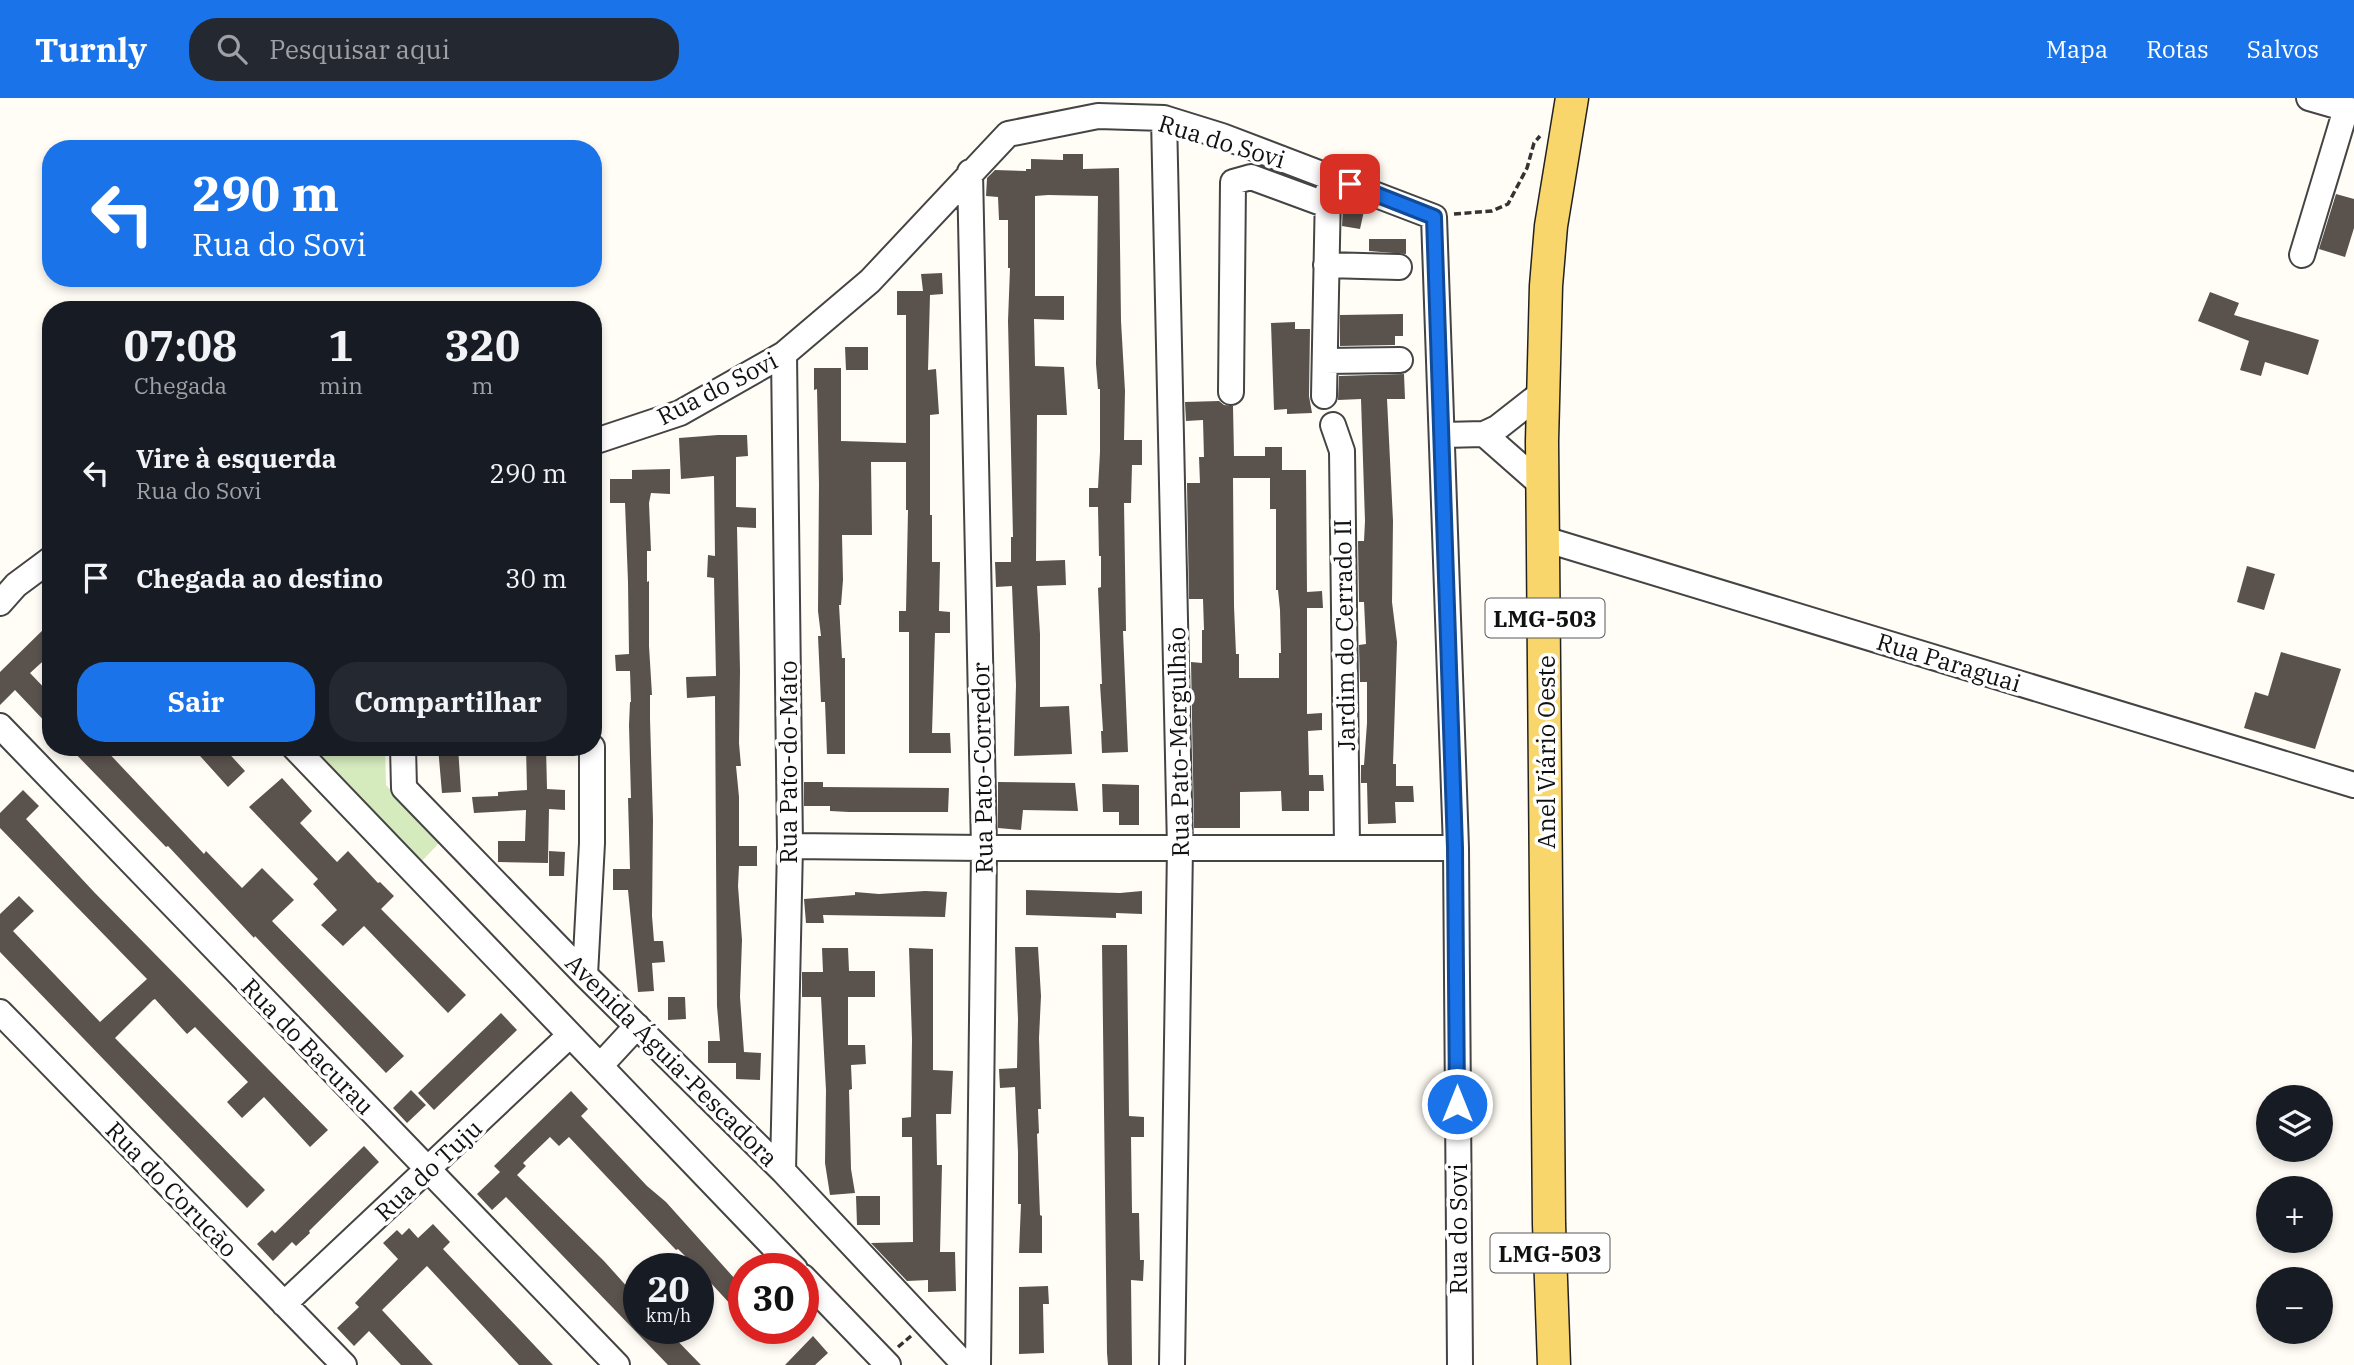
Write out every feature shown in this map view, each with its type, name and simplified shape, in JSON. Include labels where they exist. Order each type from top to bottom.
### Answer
[{"type":"main road","name":"Anel Viário Oeste","points":[[1554,1365],[1549,1197],[1543,392],[1546,286],[1552,226],[1571,105]]},
{"type":"street","points":[[2302,256],[2350,110],[2309,98]]},
{"type":"street","name":"Rua do Sovi","points":[[602,439],[680,413],[784,354],[870,281],[1008,134],[1098,116],[1164,118],[1222,136],[1434,217],[1455,848],[1460,1365]]},
{"type":"street","name":"Rua Pato-Mergulhão","points":[[1164,118],[1180,848],[1172,1365]]},
{"type":"street","name":"Rua Pato-Corredor","points":[[971,172],[984,848],[978,1365]]},
{"type":"street","points":[[1324,396],[1329,176]]},
{"type":"street","points":[[1231,392],[1233,181],[1251,177],[1327,205]]},
{"type":"street","points":[[1326,265],[1399,267]]},
{"type":"street","name":"Rua Pato-do-Mato","points":[[783,1171],[790,846],[784,354]]},
{"type":"street","points":[[1325,361],[1400,360]]},
{"type":"street","points":[[1443,435],[1484,434],[1497,428],[1543,392]]},
{"type":"street","name":"Jardim do Cerrado II","points":[[1334,425],[1342,451],[1347,846]]},
{"type":"street","points":[[1484,434],[1543,485]]},
{"type":"street","name":"Rua Paraguai","points":[[1544,539],[2354,785]]},
{"type":"street","points":[[0,603],[16,584],[42,565]]},
{"type":"street","name":"Rua do Bacurau","points":[[0,726],[617,1365]]},
{"type":"street","points":[[302,756],[780,1253]]},
{"type":"street","name":"Avenida Águia-Pescadora","points":[[403,756],[404,788],[585,975],[783,1171],[965,1365]]},
{"type":"street","points":[[585,975],[592,843],[592,756]]},
{"type":"street","points":[[790,846],[1455,848]]},
{"type":"street","name":"Rua do Corucão","points":[[0,1012],[344,1365]]},
{"type":"street","points":[[600,1066],[637,1026]]},
{"type":"street","name":"Rua do Tuju","points":[[284,1304],[570,1035]]},
{"type":"street","points":[[819,1294],[883,1363]]},
{"type":"path","points":[[1434,217],[1492,211],[1508,204],[1527,168],[1534,143],[1571,105]]},
{"type":"path","points":[[883,1363],[926,1323]]},
{"type":"green space","points":[[317,756],[385,756],[386,785],[439,843],[421,862]]},
{"type":"building","points":[[1063,154],[1083,154],[1083,169],[1119,168],[1124,440],[1142,440],[1142,465],[1132,465],[1131,503],[1124,503],[1126,631],[1123,631],[1128,752],[1102,753],[1098,588],[1101,587],[1101,556],[1098,507],[1089,507],[1089,488],[1098,488],[1100,452],[1100,389],[1096,364],[1098,196],[1048,195],[1035,196],[1035,296],[1064,296],[1064,320],[1034,319],[1035,366],[1064,367],[1067,415],[1037,415],[1036,561],[1065,560],[1066,585],[1037,586],[1040,707],[1069,706],[1072,754],[1014,756],[1016,685],[1012,586],[996,587],[995,562],[1011,562],[1013,537],[1008,220],[999,220],[998,197],[986,196],[987,178],[995,170],[1031,169],[1031,159],[1063,160]]},
{"type":"building","points":[[2336,194],[2354,199],[2354,228],[2345,257],[2319,249]]},
{"type":"building","points":[[1343,207],[1364,211],[1360,229],[1342,226]]},
{"type":"building","points":[[1369,239],[1406,239],[1406,254],[1369,251]]},
{"type":"building","points":[[942,273],[943,294],[930,295],[928,370],[936,369],[939,414],[930,415],[930,515],[932,562],[940,562],[939,611],[950,612],[950,633],[935,633],[932,733],[950,733],[951,753],[909,753],[909,632],[899,632],[899,611],[906,611],[906,462],[871,462],[872,535],[842,535],[843,580],[839,605],[842,658],[845,658],[845,754],[827,754],[818,636],[821,636],[818,611],[819,484],[814,368],[841,368],[841,441],[906,443],[906,315],[897,315],[897,291],[923,291],[921,274]]},
{"type":"building","points":[[2210,292],[2239,303],[2234,315],[2319,340],[2308,375],[2265,362],[2261,376],[2240,370],[2249,341],[2198,321]]},
{"type":"building","points":[[1403,314],[1403,336],[1395,336],[1395,345],[1340,346],[1340,315]]},
{"type":"building","points":[[1295,322],[1295,329],[1310,329],[1309,396],[1312,413],[1287,414],[1287,409],[1274,410],[1271,323]]},
{"type":"building","points":[[845,347],[868,347],[868,370],[846,370]]},
{"type":"building","points":[[1404,374],[1405,399],[1387,399],[1393,521],[1392,602],[1397,642],[1393,764],[1396,764],[1396,786],[1413,786],[1414,802],[1395,802],[1396,823],[1368,824],[1367,783],[1361,783],[1367,723],[1367,682],[1360,682],[1359,645],[1366,644],[1364,602],[1359,602],[1358,541],[1364,541],[1365,521],[1361,399],[1338,400],[1339,376]]},
{"type":"building","points":[[1219,401],[1233,406],[1234,456],[1265,456],[1265,447],[1282,447],[1282,470],[1306,470],[1307,592],[1322,591],[1323,608],[1307,608],[1307,714],[1322,713],[1322,730],[1308,731],[1309,775],[1323,775],[1324,791],[1309,791],[1309,811],[1282,811],[1281,791],[1240,792],[1240,828],[1194,828],[1191,662],[1202,663],[1204,630],[1203,599],[1189,599],[1187,483],[1200,483],[1199,457],[1204,457],[1203,420],[1186,421],[1185,402]],"holes":[[[1233,478],[1270,478],[1270,509],[1276,509],[1276,590],[1280,610],[1281,653],[1279,678],[1239,678],[1234,606]]]},
{"type":"building","points":[[747,435],[748,456],[736,457],[736,507],[756,508],[756,528],[737,527],[741,766],[736,766],[739,846],[757,846],[757,866],[739,866],[738,886],[744,1052],[761,1053],[760,1080],[736,1079],[736,1063],[708,1063],[708,1041],[720,1041],[717,1006],[715,696],[687,698],[686,677],[716,676],[714,578],[707,577],[708,555],[715,556],[714,476],[681,479],[679,438]]},
{"type":"building","points":[[670,469],[670,494],[651,493],[651,551],[647,551],[652,695],[652,916],[654,941],[663,941],[665,962],[652,963],[654,991],[638,992],[628,890],[613,890],[613,869],[630,869],[628,798],[631,798],[631,702],[630,671],[616,671],[615,655],[629,654],[625,503],[610,503],[610,479],[632,479],[632,470]]},
{"type":"building","points":[[2247,566],[2275,574],[2264,610],[2237,602]]},
{"type":"building","points":[[42,631],[42,662],[30,673],[42,686],[42,718],[15,690],[0,705],[0,672]]},
{"type":"building","points":[[2281,652],[2341,669],[2315,749],[2244,728],[2255,692],[2268,696]]},
{"type":"building","points":[[78,756],[111,756],[204,854],[206,851],[242,888],[262,868],[294,900],[272,921],[404,1056],[386,1073],[168,846],[166,847]]},
{"type":"building","points":[[200,756],[231,756],[245,771],[228,787]]},
{"type":"building","points":[[439,756],[459,756],[461,792],[442,793]]},
{"type":"building","points":[[526,756],[546,756],[547,789],[565,790],[565,810],[549,809],[548,863],[498,862],[498,841],[525,841],[526,810],[474,813],[472,797],[498,796],[498,792],[527,790]]},
{"type":"building","points":[[282,778],[312,811],[300,823],[337,862],[348,851],[394,896],[381,909],[466,995],[448,1013],[364,926],[343,946],[321,925],[337,910],[313,884],[318,879],[249,807]]},
{"type":"building","points":[[804,782],[823,782],[823,787],[949,788],[948,812],[849,812],[830,811],[830,806],[804,806]]},
{"type":"building","points":[[998,782],[1075,783],[1078,811],[1023,810],[1021,830],[998,828]]},
{"type":"building","points":[[1102,784],[1139,785],[1139,825],[1119,825],[1119,812],[1103,812]]},
{"type":"building","points":[[23,790],[39,806],[26,819],[328,1130],[310,1147],[264,1097],[242,1118],[227,1102],[248,1082],[195,1027],[187,1034],[155,999],[153,1000],[115,1038],[265,1190],[247,1208],[0,952],[0,914],[19,896],[34,911],[13,931],[100,1022],[147,979],[0,828],[0,813]]},
{"type":"building","points":[[549,851],[565,852],[564,876],[549,876]]},
{"type":"building","points":[[1026,890],[1120,893],[1142,891],[1142,914],[1116,913],[1116,918],[1026,915]]},
{"type":"building","points":[[855,892],[879,894],[947,892],[945,917],[823,915],[824,923],[806,923],[804,899],[855,895]]},
{"type":"building","points":[[1102,945],[1127,945],[1129,1116],[1144,1117],[1144,1137],[1131,1137],[1132,1213],[1139,1213],[1140,1260],[1144,1260],[1143,1281],[1131,1280],[1132,1365],[1108,1365],[1107,1353]]},
{"type":"building","points":[[1015,947],[1038,947],[1041,1109],[1038,1109],[1037,1134],[1042,1253],[1019,1253],[1021,1204],[1018,1204],[1015,1087],[1000,1088],[999,1069],[1017,1068]]},
{"type":"building","points":[[822,948],[848,948],[849,971],[875,971],[875,997],[848,997],[848,1045],[865,1045],[866,1064],[851,1065],[851,1169],[855,1193],[830,1195],[825,1163],[826,1090],[821,997],[802,997],[802,972],[823,972]]},
{"type":"building","points":[[909,948],[933,949],[933,1070],[953,1071],[951,1114],[936,1114],[937,1165],[942,1165],[940,1252],[955,1252],[956,1291],[928,1292],[928,1280],[907,1281],[871,1243],[913,1242],[912,1137],[902,1137],[902,1118],[911,1117]]},
{"type":"building","points":[[668,997],[685,997],[686,1019],[668,1020]]},
{"type":"building","points":[[501,1013],[517,1030],[434,1110],[418,1093]]},
{"type":"building","points":[[411,1090],[426,1105],[407,1123],[393,1108]]},
{"type":"building","points":[[571,1091],[588,1109],[581,1116],[647,1186],[666,1202],[712,1253],[682,1253],[676,1250],[569,1137],[559,1146],[550,1137],[523,1163],[526,1166],[517,1175],[623,1282],[623,1318],[506,1197],[492,1210],[477,1194],[500,1172],[494,1166]]},
{"type":"building","points":[[364,1146],[379,1162],[309,1231],[310,1233],[296,1246],[292,1242],[273,1261],[257,1244],[272,1230],[275,1233]]},
{"type":"building","points":[[856,1196],[880,1196],[880,1225],[857,1225]]},
{"type":"building","points":[[433,1224],[450,1242],[443,1249],[553,1365],[519,1365],[427,1266],[382,1310],[433,1365],[401,1365],[369,1331],[354,1346],[337,1328],[359,1307],[355,1303],[398,1259],[383,1243],[397,1230],[402,1235],[409,1228],[418,1238]]},
{"type":"building","points":[[714,1256],[728,1271],[728,1302],[714,1286]]},
{"type":"building","points":[[1048,1286],[1049,1304],[1043,1304],[1044,1353],[1019,1354],[1019,1287]]},
{"type":"building","points":[[819,1343],[828,1353],[815,1365],[785,1365],[805,1344]]},
{"type":"building","points":[[648,1344],[681,1344],[701,1365],[668,1365]]},
{"type":"route","points":[[1350,184],[1434,217],[1455,848],[1457,1104]]}]
